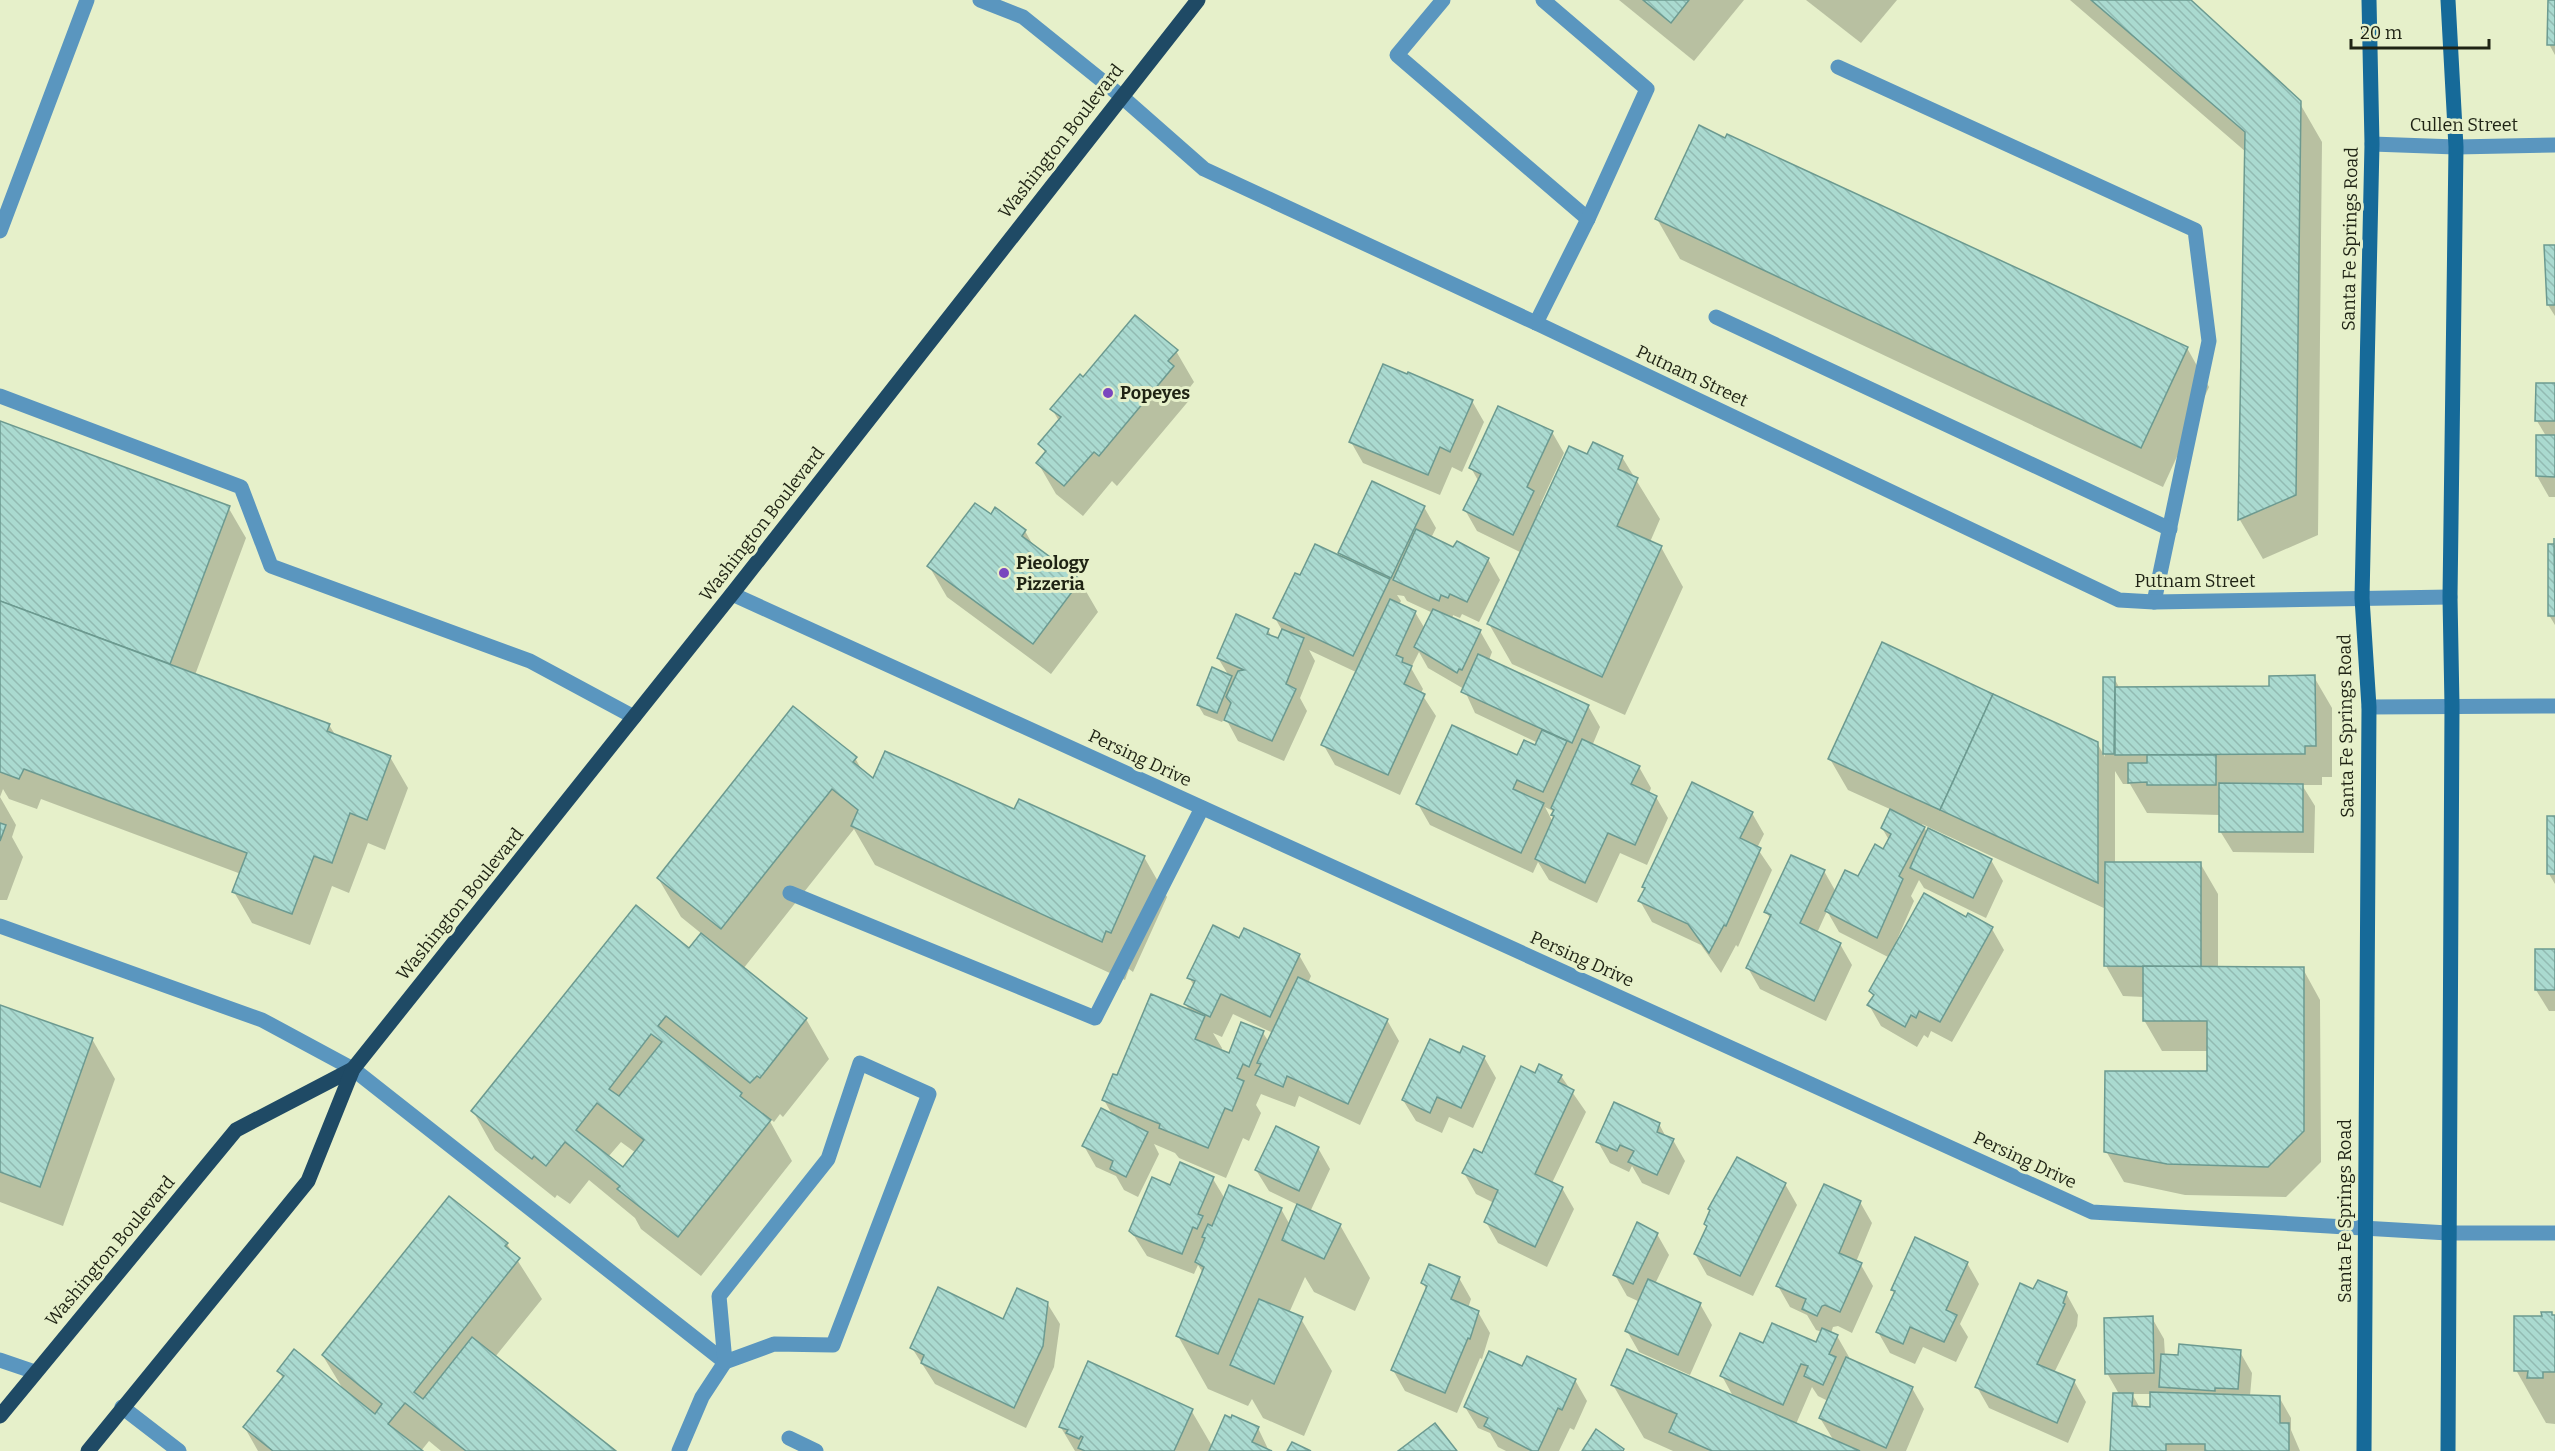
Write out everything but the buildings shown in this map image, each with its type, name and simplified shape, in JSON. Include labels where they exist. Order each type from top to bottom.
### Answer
[{"type":"main road","name":"Washington Boulevard","points":[[88,1451],[308,1181],[353,1069],[732,594],[1120,96],[1198,0]]},
{"type":"main road","name":"Santa Fe Springs Road","points":[[2364,1451],[2369,707],[2362,598],[2372,144],[2369,0]]},
{"type":"main road","points":[[2448,0],[2456,147],[2450,597],[2452,706],[2448,1451]]},
{"type":"main road","name":"Washington Boulevard","points":[[0,1416],[236,1130],[353,1069]]},
{"type":"street","points":[[0,231],[87,0]]},
{"type":"street","name":"Putnam Street","points":[[980,0],[1023,17],[1120,96],[1204,169],[1536,323],[2119,600],[2154,602],[2450,597]]},
{"type":"street","points":[[1443,0],[1397,56],[1588,219]]},
{"type":"street","points":[[1536,323],[1588,219],[1647,90],[1543,0]]},
{"type":"street","points":[[1838,67],[2195,231],[2209,341],[2154,602]]},
{"type":"street","name":"Cullen Street","points":[[2372,144],[2456,147],[2555,145]]},
{"type":"street","points":[[1716,317],[2170,529]]},
{"type":"street","points":[[0,396],[241,487],[271,566],[530,661],[634,717]]},
{"type":"street","name":"Persing Drive","points":[[732,594],[2092,1212],[2448,1233],[2555,1233]]},
{"type":"street","points":[[2369,707],[2555,706]]},
{"type":"street","points":[[790,894],[1095,1018],[1202,808]]},
{"type":"street","points":[[0,926],[262,1020],[353,1069],[725,1362]]},
{"type":"street","points":[[679,1451],[702,1397],[725,1362],[774,1344],[832,1345],[929,1094],[860,1063],[828,1159],[719,1296],[725,1362]]},
{"type":"street","points":[[0,1360],[35,1372]]},
{"type":"street","points":[[122,1407],[179,1451]]},
{"type":"street","points":[[789,1438],[816,1451]]},
{"type":"place","name":"Popeyes","points":[[1108,393]]},
{"type":"place","name":"Pieology Pizzeria","points":[[1004,573]]}]
